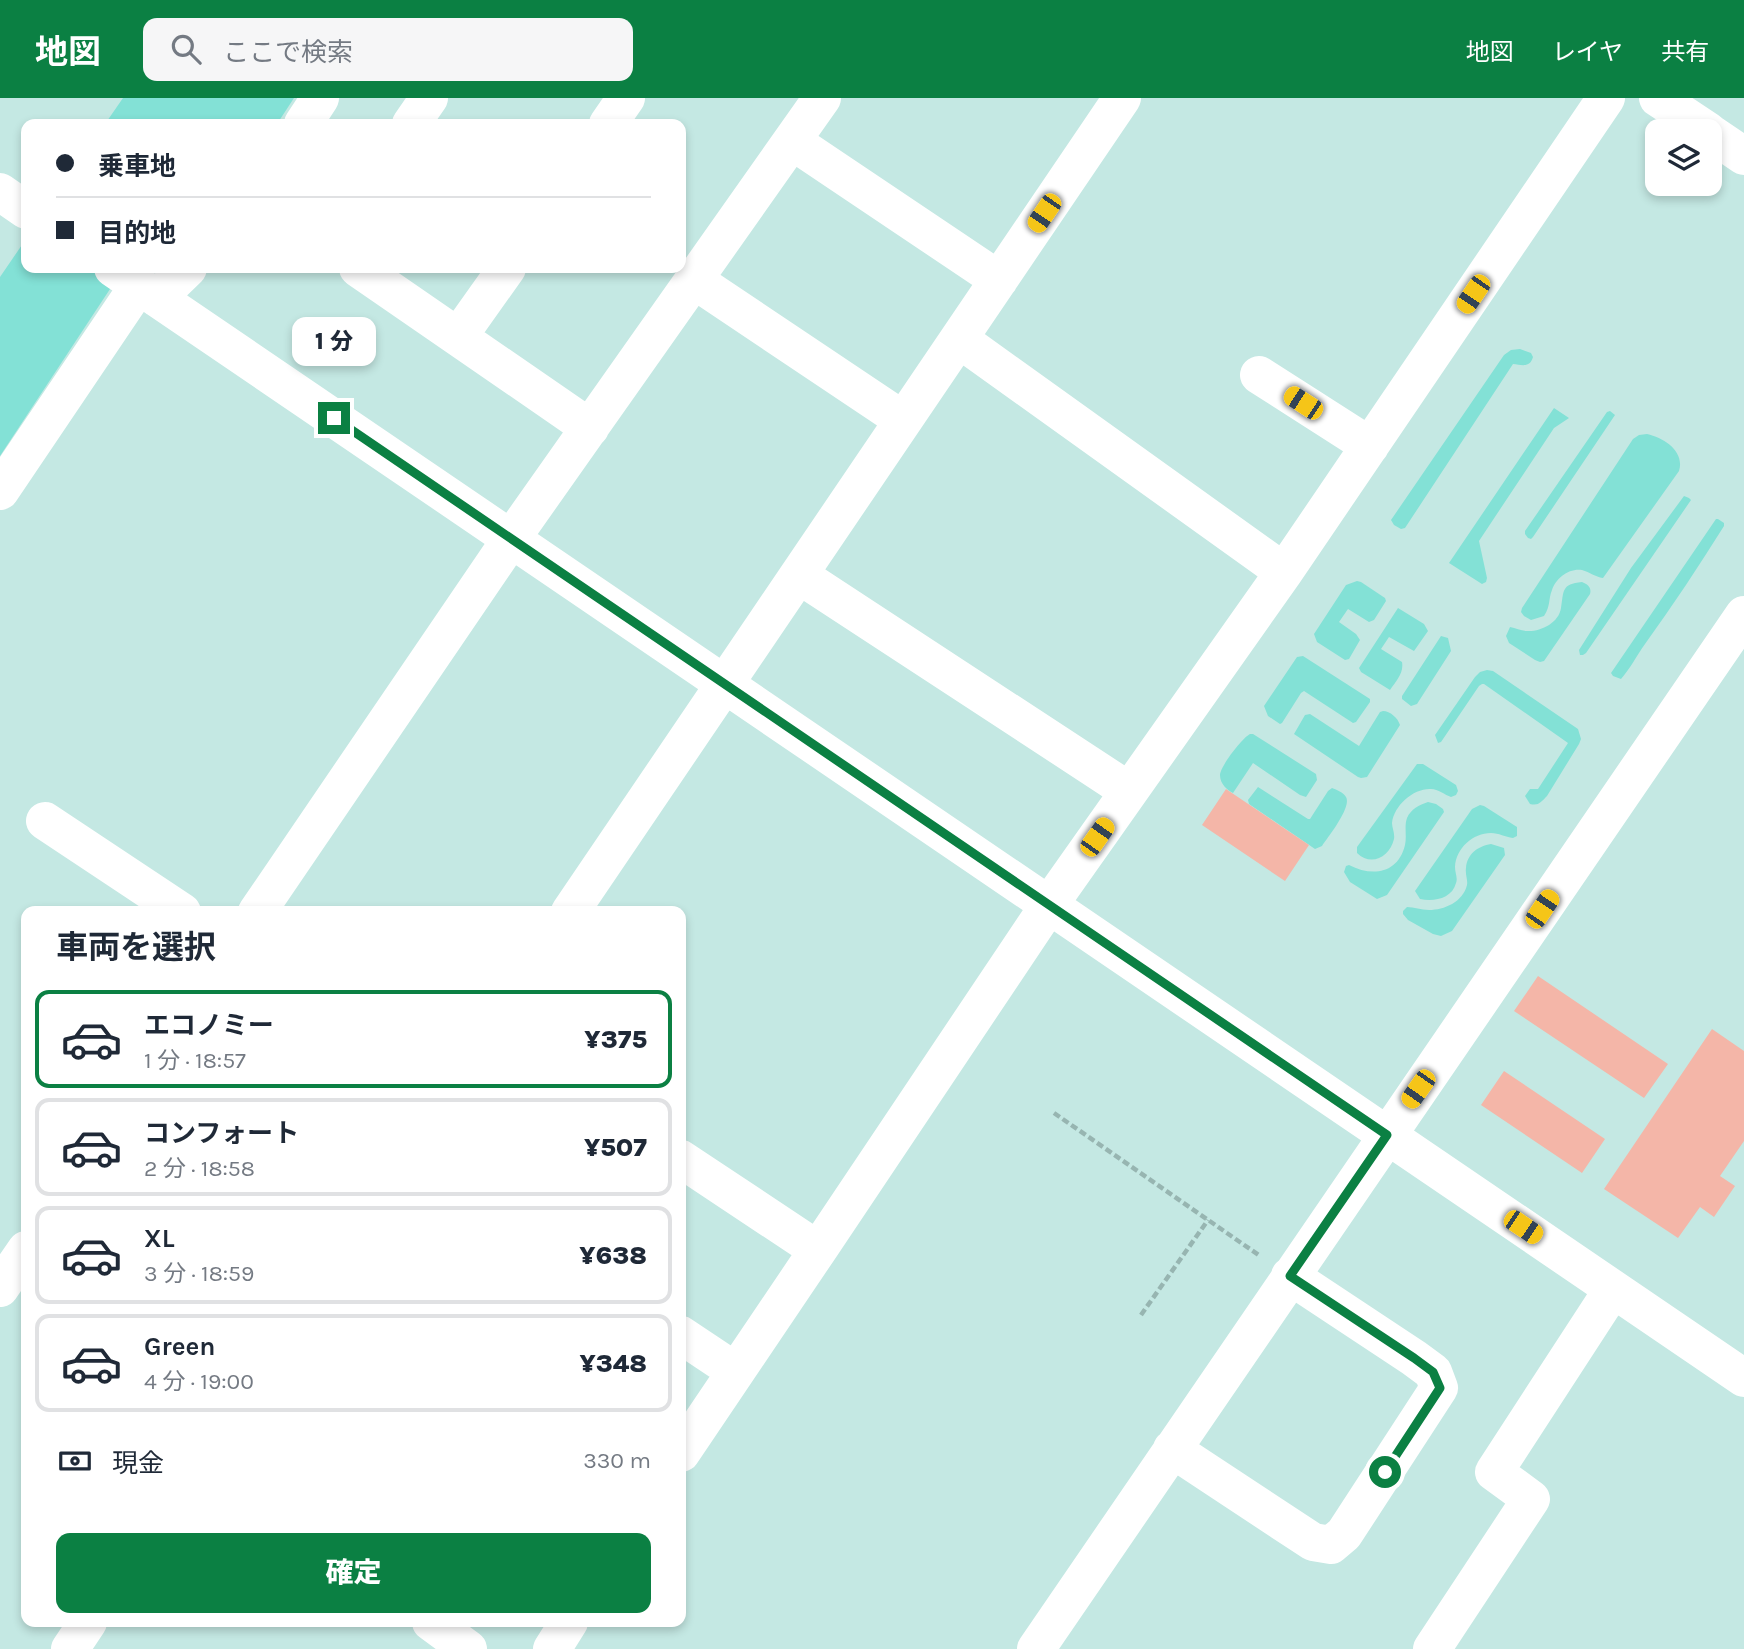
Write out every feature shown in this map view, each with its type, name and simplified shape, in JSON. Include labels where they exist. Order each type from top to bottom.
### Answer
[{"type":"street","points":[[306,119],[320,98]]},
{"type":"street","points":[[414,119],[429,98]]},
{"type":"street","points":[[611,119],[626,98]]},
{"type":"street","points":[[261,906],[511,539],[822,98]]},
{"type":"street","points":[[686,1445],[1049,905],[1284,572],[1606,98]]},
{"type":"street","points":[[1658,98],[1690,119]]},
{"type":"street","points":[[574,906],[1119,99]]},
{"type":"street","points":[[792,141],[999,280]]},
{"type":"street","points":[[1722,141],[1744,156]]},
{"type":"street","points":[[0,491],[136,284],[172,273]]},
{"type":"street","points":[[365,273],[590,428]]},
{"type":"street","points":[[458,337],[503,273]]},
{"type":"street","points":[[694,279],[903,420]]},
{"type":"street","points":[[136,284],[1744,1378]]},
{"type":"street","points":[[959,339],[1284,572]]},
{"type":"street","points":[[1259,374],[1370,446]]},
{"type":"street","points":[[799,575],[1129,791]]},
{"type":"street","points":[[1036,1649],[1744,615]]},
{"type":"street","points":[[45,821],[173,906]]},
{"type":"street","points":[[686,1162],[818,1250]]},
{"type":"street","points":[[0,1288],[21,1257]]},
{"type":"street","points":[[1172,1449],[1313,1542],[1331,1545],[1344,1534],[1440,1388],[1433,1372],[1290,1276]]},
{"type":"street","points":[[1432,1649],[1531,1499],[1494,1472],[1613,1289]]},
{"type":"street","points":[[686,1338],[735,1371]]},
{"type":"street","points":[[69,1649],[84,1627]]},
{"type":"street","points":[[438,1627],[468,1649]]},
{"type":"street","points":[[552,1649],[566,1627]]},
{"type":"path","points":[[1054,1113],[1290,1276]]},
{"type":"path","points":[[1141,1315],[1208,1220]]},
{"type":"shaded area","points":[[123,98],[294,98],[280,119],[108,119]]},
{"type":"shaded area","points":[[21,246],[21,273],[151,273],[112,286],[0,456],[0,277]]},
{"type":"shaded area","points":[[1520,349],[1531,353],[1533,357],[1530,363],[1513,364],[1405,528],[1394,525],[1391,520],[1504,355],[1511,350]]},
{"type":"shaded area","points":[[1554,408],[1569,418],[1554,428],[1479,541],[1487,578],[1482,584],[1449,563]]},
{"type":"shaded area","points":[[1610,411],[1615,415],[1533,537],[1528,538],[1525,531]]},
{"type":"shaded area","points":[[1647,434],[1667,442],[1672,447],[1679,458],[1679,471],[1603,578],[1582,570],[1568,572],[1554,586],[1544,616],[1531,620],[1524,616],[1522,608],[1633,439]]},
{"type":"shaded area","points":[[1684,496],[1691,500],[1586,653],[1580,655],[1579,650],[1631,568]]},
{"type":"shaded area","points":[[1716,519],[1724,523],[1724,526],[1695,571],[1621,679],[1613,676],[1611,673]]},
{"type":"shaded area","points":[[1357,581],[1386,601],[1374,620],[1369,622],[1348,609],[1339,622],[1360,640],[1349,659],[1345,660],[1317,642],[1314,634],[1346,585]]},
{"type":"shaded area","points":[[1582,582],[1590,588],[1590,594],[1544,661],[1535,660],[1509,643],[1506,636],[1510,627],[1532,631],[1553,622],[1559,613],[1565,589]]},
{"type":"shaded area","points":[[1398,608],[1424,624],[1428,631],[1414,651],[1389,637],[1381,649],[1402,662],[1401,673],[1390,690],[1361,672],[1359,668]]},
{"type":"shaded area","points":[[1441,636],[1448,638],[1451,651],[1417,704],[1411,706],[1402,696]]},
{"type":"shaded area","points":[[1303,656],[1370,699],[1356,722],[1353,723],[1304,691],[1282,723],[1268,716],[1264,706],[1297,657]]},
{"type":"shaded area","points":[[1487,670],[1493,671],[1578,729],[1581,739],[1579,744],[1547,796],[1538,804],[1530,804],[1525,796],[1530,789],[1538,789],[1568,743],[1484,684],[1479,686],[1438,743],[1435,735],[1475,677]]},
{"type":"shaded area","points":[[1383,711],[1393,715],[1400,725],[1367,777],[1358,777],[1294,734],[1305,715],[1310,714],[1359,746]]},
{"type":"shaded area","points":[[1250,734],[1316,774],[1317,780],[1306,797],[1253,763],[1233,793],[1224,786],[1220,775],[1224,766]]},
{"type":"shaded area","points":[[1417,764],[1423,764],[1456,785],[1456,795],[1451,797],[1431,789],[1418,791],[1401,804],[1394,816],[1394,839],[1388,851],[1379,858],[1362,857],[1357,853],[1357,847]]},
{"type":"shaded area","points":[[1258,787],[1308,819],[1332,788],[1346,797],[1346,808],[1322,846],[1315,849],[1249,804],[1248,800]]},
{"type":"shaded area","points":[[1428,802],[1436,804],[1444,812],[1387,895],[1377,899],[1350,882],[1344,872],[1346,866],[1375,872],[1397,862],[1405,845],[1407,818],[1416,808]]},
{"type":"shaded area","points":[[1480,805],[1517,827],[1517,836],[1513,838],[1491,833],[1472,839],[1462,848],[1456,860],[1457,881],[1451,893],[1431,900],[1420,899],[1415,891],[1472,809]]},
{"type":"shaded area","points":[[1491,844],[1504,848],[1505,855],[1452,931],[1441,936],[1433,934],[1408,920],[1403,914],[1407,907],[1435,910],[1447,907],[1457,900],[1467,885],[1468,859],[1478,849]]},
{"type":"building","points":[[1226,789],[1309,845],[1285,881],[1202,825]]},
{"type":"building","points":[[1538,976],[1668,1064],[1644,1098],[1514,1011]]},
{"type":"building","points":[[1712,1029],[1744,1051],[1744,1141],[1720,1176],[1735,1186],[1714,1217],[1700,1207],[1678,1238],[1604,1189]]},
{"type":"building","points":[[1504,1071],[1605,1139],[1582,1173],[1481,1105]]},
{"type":"route","points":[[334,418],[1387,1135],[1290,1276],[1433,1372],[1440,1388],[1385,1472]]}]
